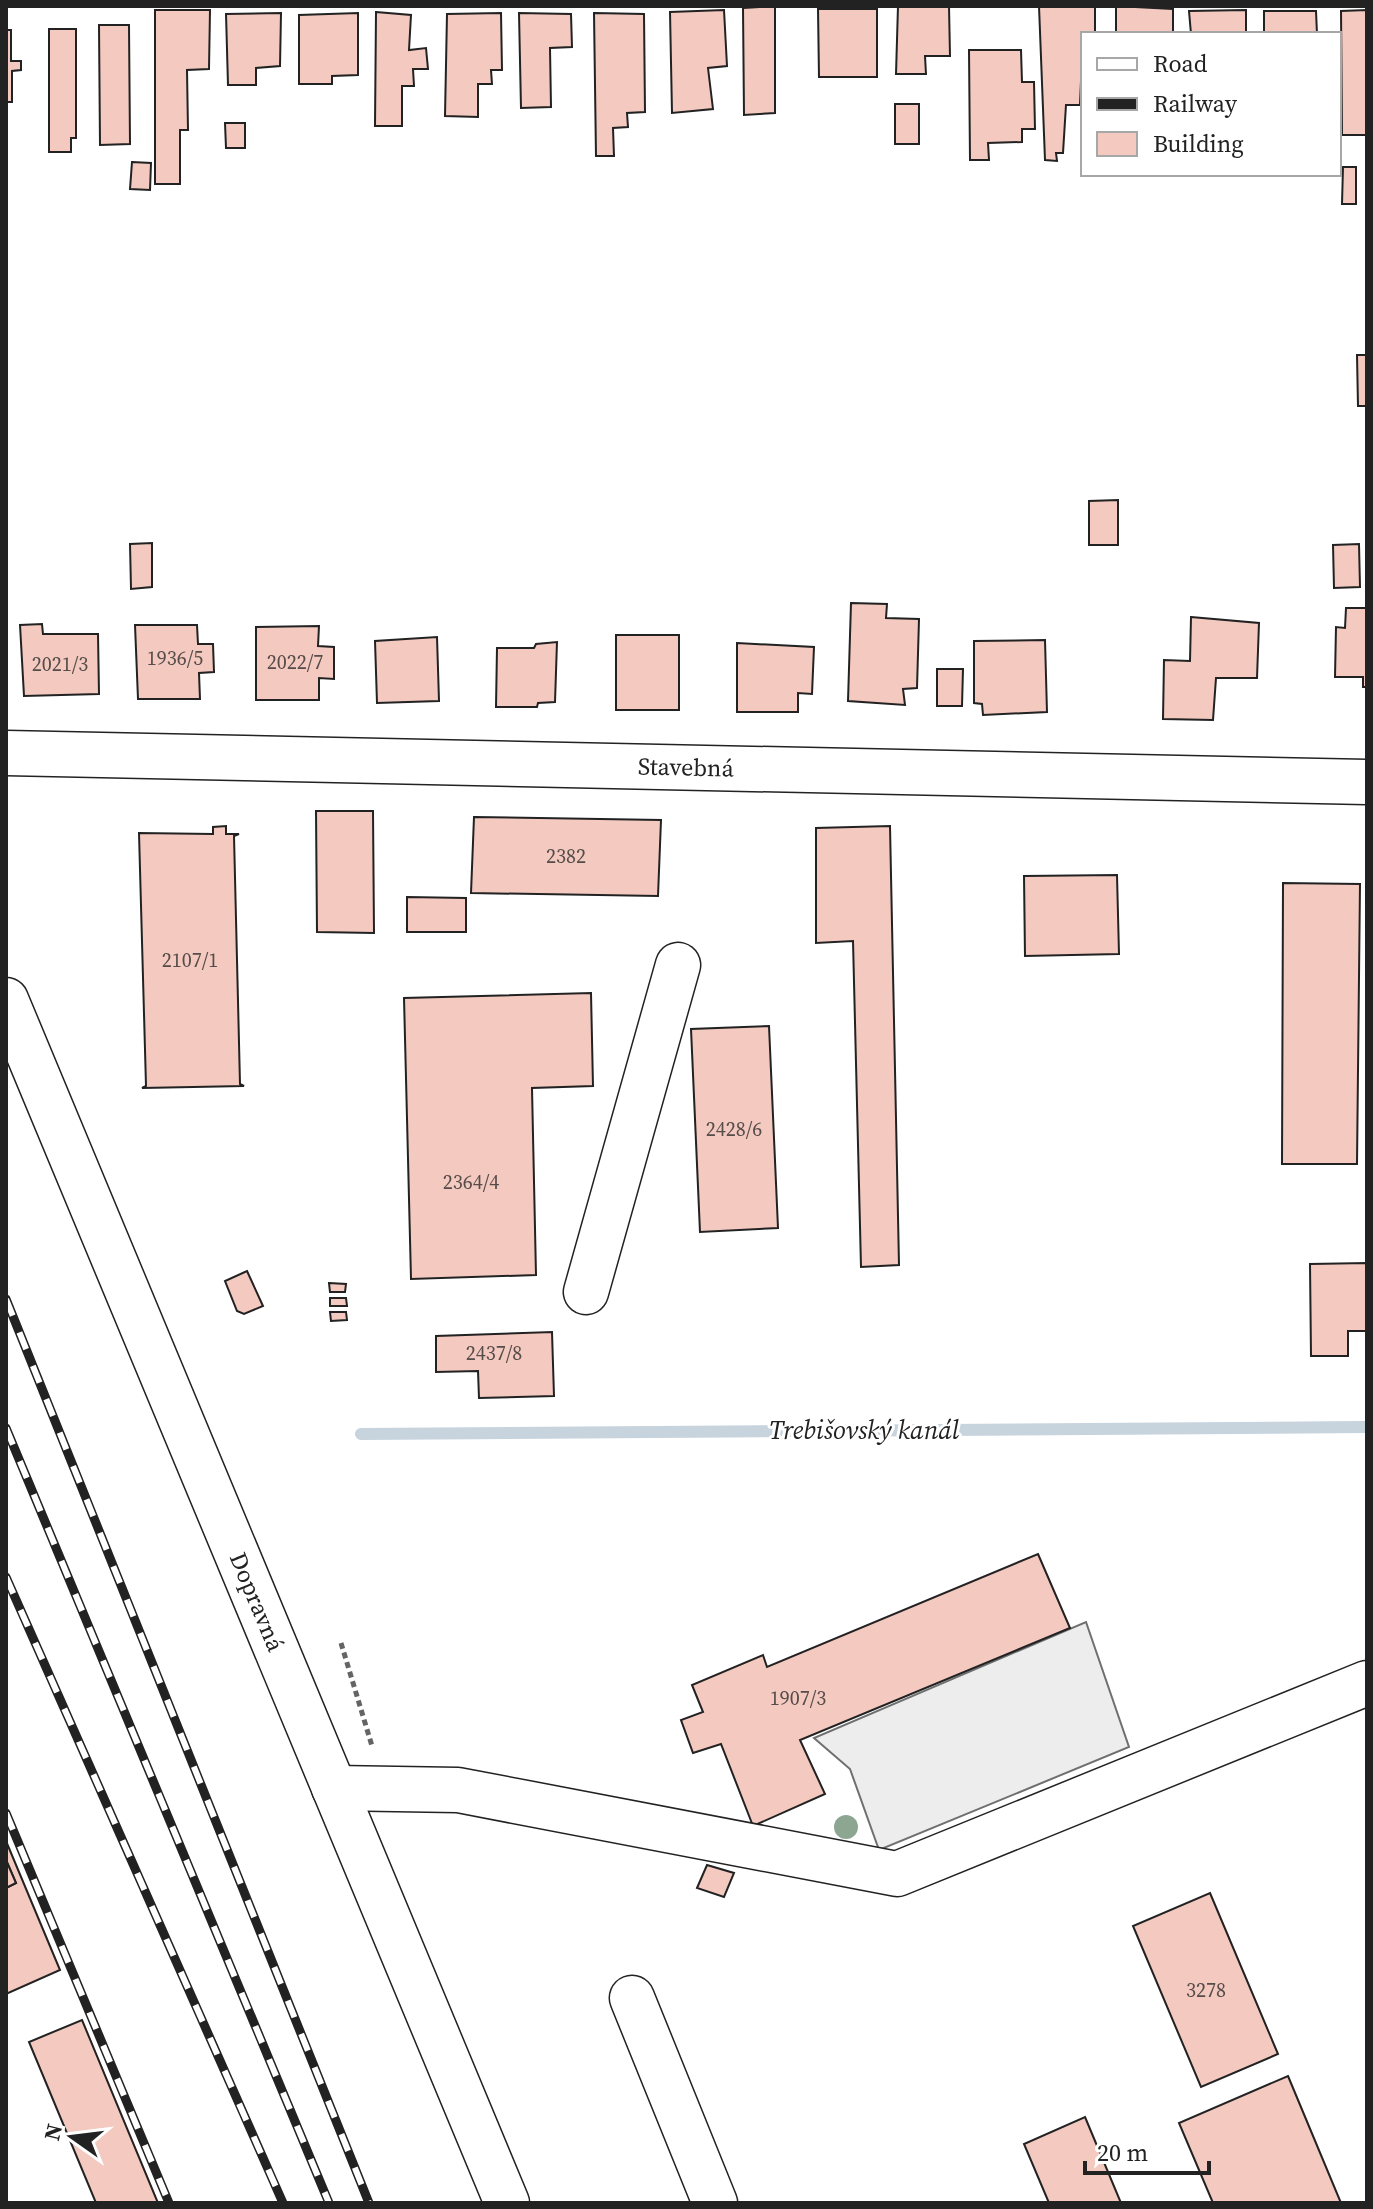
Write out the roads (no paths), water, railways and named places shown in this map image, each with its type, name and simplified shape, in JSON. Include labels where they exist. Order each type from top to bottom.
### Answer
[{"type":"street","name":"Stavebná","points":[[6,753],[1367,782]]},
{"type":"street","points":[[586,1292],[678,965]]},
{"type":"street","name":"Dopravná","points":[[6,1000],[507,2203]]},
{"type":"street","points":[[334,1788],[458,1790],[897,1874],[1367,1683]]},
{"type":"street","points":[[632,1998],[715,2203]]},
{"type":"waterway","name":"Trebišovský kanál","points":[[361,1434],[1367,1427]]},
{"type":"railway","points":[[6,1299],[369,2203]]},
{"type":"railway","points":[[6,1428],[329,2203]]},
{"type":"railway","points":[[6,1577],[283,2203]]},
{"type":"railway","points":[[6,1813],[169,2203]]}]
